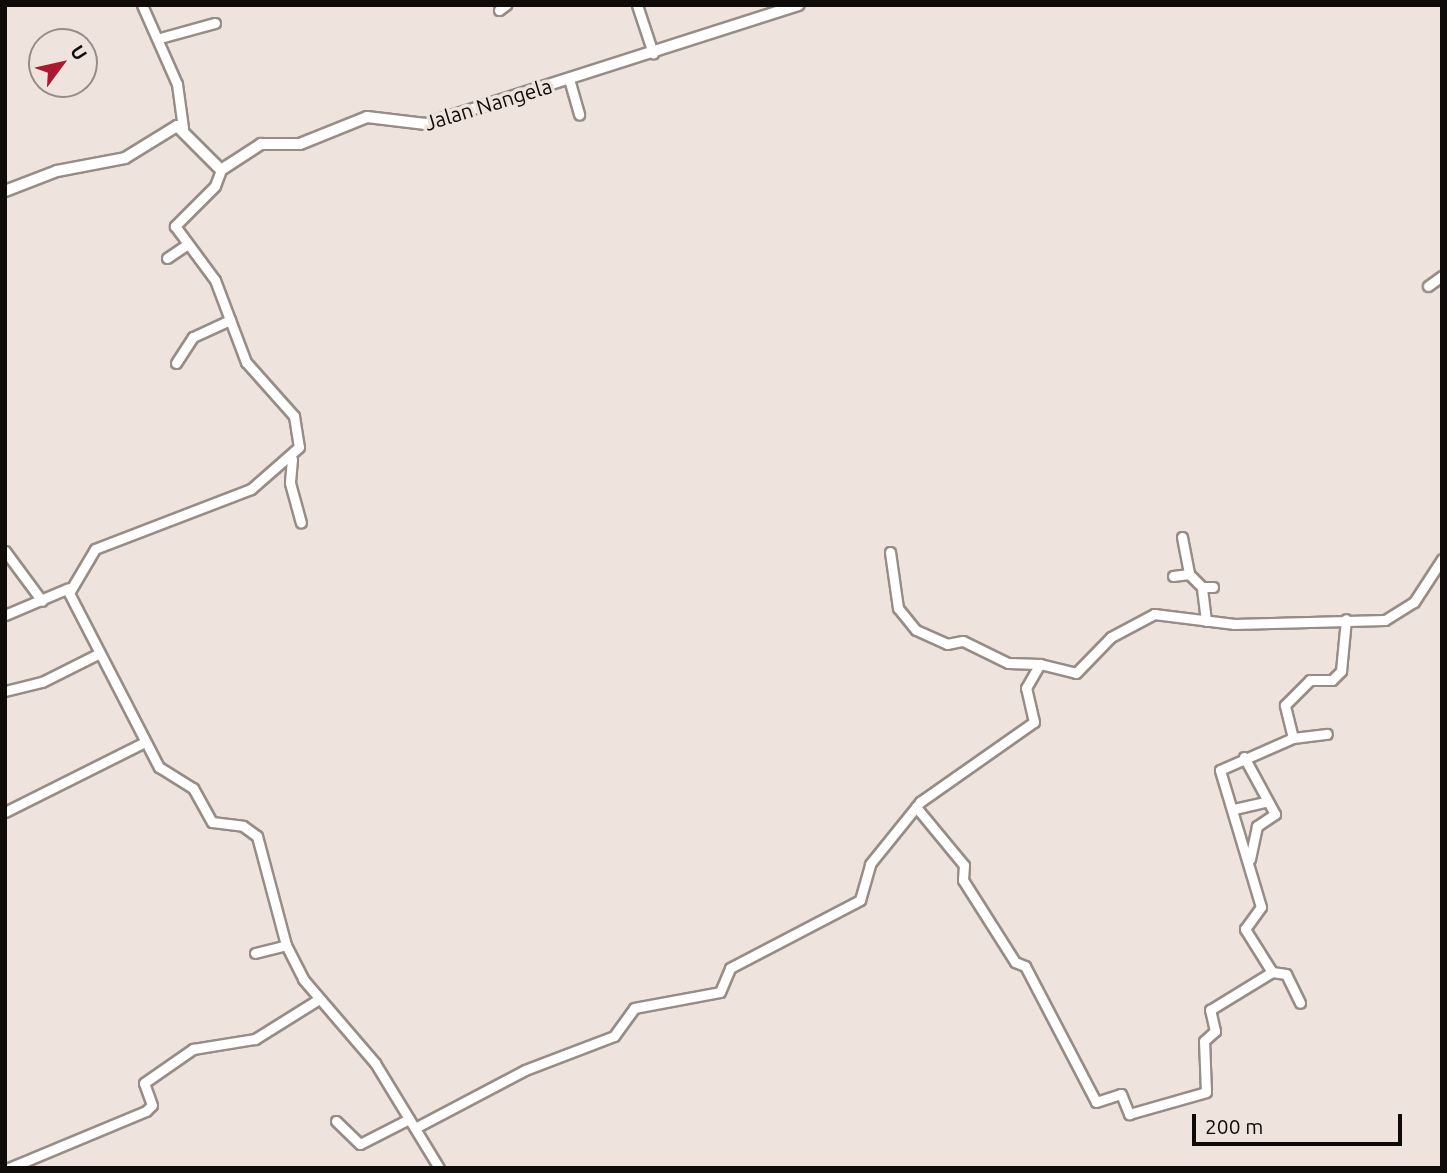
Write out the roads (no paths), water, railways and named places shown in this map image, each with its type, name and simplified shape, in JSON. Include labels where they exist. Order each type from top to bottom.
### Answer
[{"type":"main road","name":"Jalan Nangela","points":[[221,170],[261,144],[300,144],[374,116],[419,125],[653,53],[797,5]]},
{"type":"main road","points":[[5,191],[57,171],[125,158],[172,127],[183,128],[221,170]]},
{"type":"street","points":[[142,5],[160,38],[179,93],[183,128]]},
{"type":"street","points":[[637,5],[653,53]]},
{"type":"street","points":[[160,38],[215,23]]},
{"type":"street","points":[[569,79],[579,115]]},
{"type":"street","points":[[221,170],[215,186],[175,220],[188,244],[215,280],[246,362],[284,399],[301,438],[293,457],[290,483],[301,523]]},
{"type":"street","points":[[167,258],[188,244]]},
{"type":"street","points":[[1428,286],[1442,276]]},
{"type":"street","points":[[176,363],[192,337],[230,320]]},
{"type":"street","points":[[5,615],[69,589],[102,544],[151,532],[251,489],[293,457]]},
{"type":"street","points":[[1182,537],[1189,574],[1202,587],[1206,621]]},
{"type":"street","points":[[5,551],[42,601]]},
{"type":"street","points":[[890,552],[898,608],[916,630],[947,644],[963,641],[1008,663],[1040,664],[1076,673],[1111,637],[1154,614],[1206,621],[1394,618],[1414,602],[1442,559]]},
{"type":"street","points":[[1173,576],[1189,574]]},
{"type":"street","points":[[1202,587],[1213,587]]},
{"type":"street","points":[[69,589],[98,654],[162,771],[193,788],[212,822],[243,826],[257,836],[286,945],[319,999],[350,1030],[410,1119],[439,1168]]},
{"type":"street","points":[[1293,738],[1285,705],[1310,680],[1332,680],[1341,671],[1346,619]]},
{"type":"street","points":[[5,691],[42,682],[98,654]]},
{"type":"street","points":[[415,1128],[525,1070],[614,1036],[635,1008],[720,992],[730,968],[860,900],[870,864],[916,807],[1034,722],[1026,688],[1040,664]]},
{"type":"street","points":[[1272,972],[1245,929],[1261,907],[1251,859],[1220,770],[1244,757],[1293,738],[1327,734]]},
{"type":"street","points":[[5,812],[145,742]]},
{"type":"street","points":[[1244,757],[1264,802],[1275,817],[1258,824],[1251,859]]},
{"type":"street","points":[[1234,809],[1264,802]]},
{"type":"street","points":[[916,807],[959,856],[966,869],[962,880],[1015,962],[1025,966],[1096,1102],[1121,1094],[1130,1114],[1208,1091],[1203,1044],[1215,1031],[1210,1010],[1272,972],[1286,974],[1300,1003]]},
{"type":"street","points":[[255,953],[286,945]]},
{"type":"street","points":[[9,1168],[146,1111],[152,1105],[144,1083],[193,1049],[255,1039],[319,999]]},
{"type":"street","points":[[336,1121],[360,1144],[410,1119]]}]
